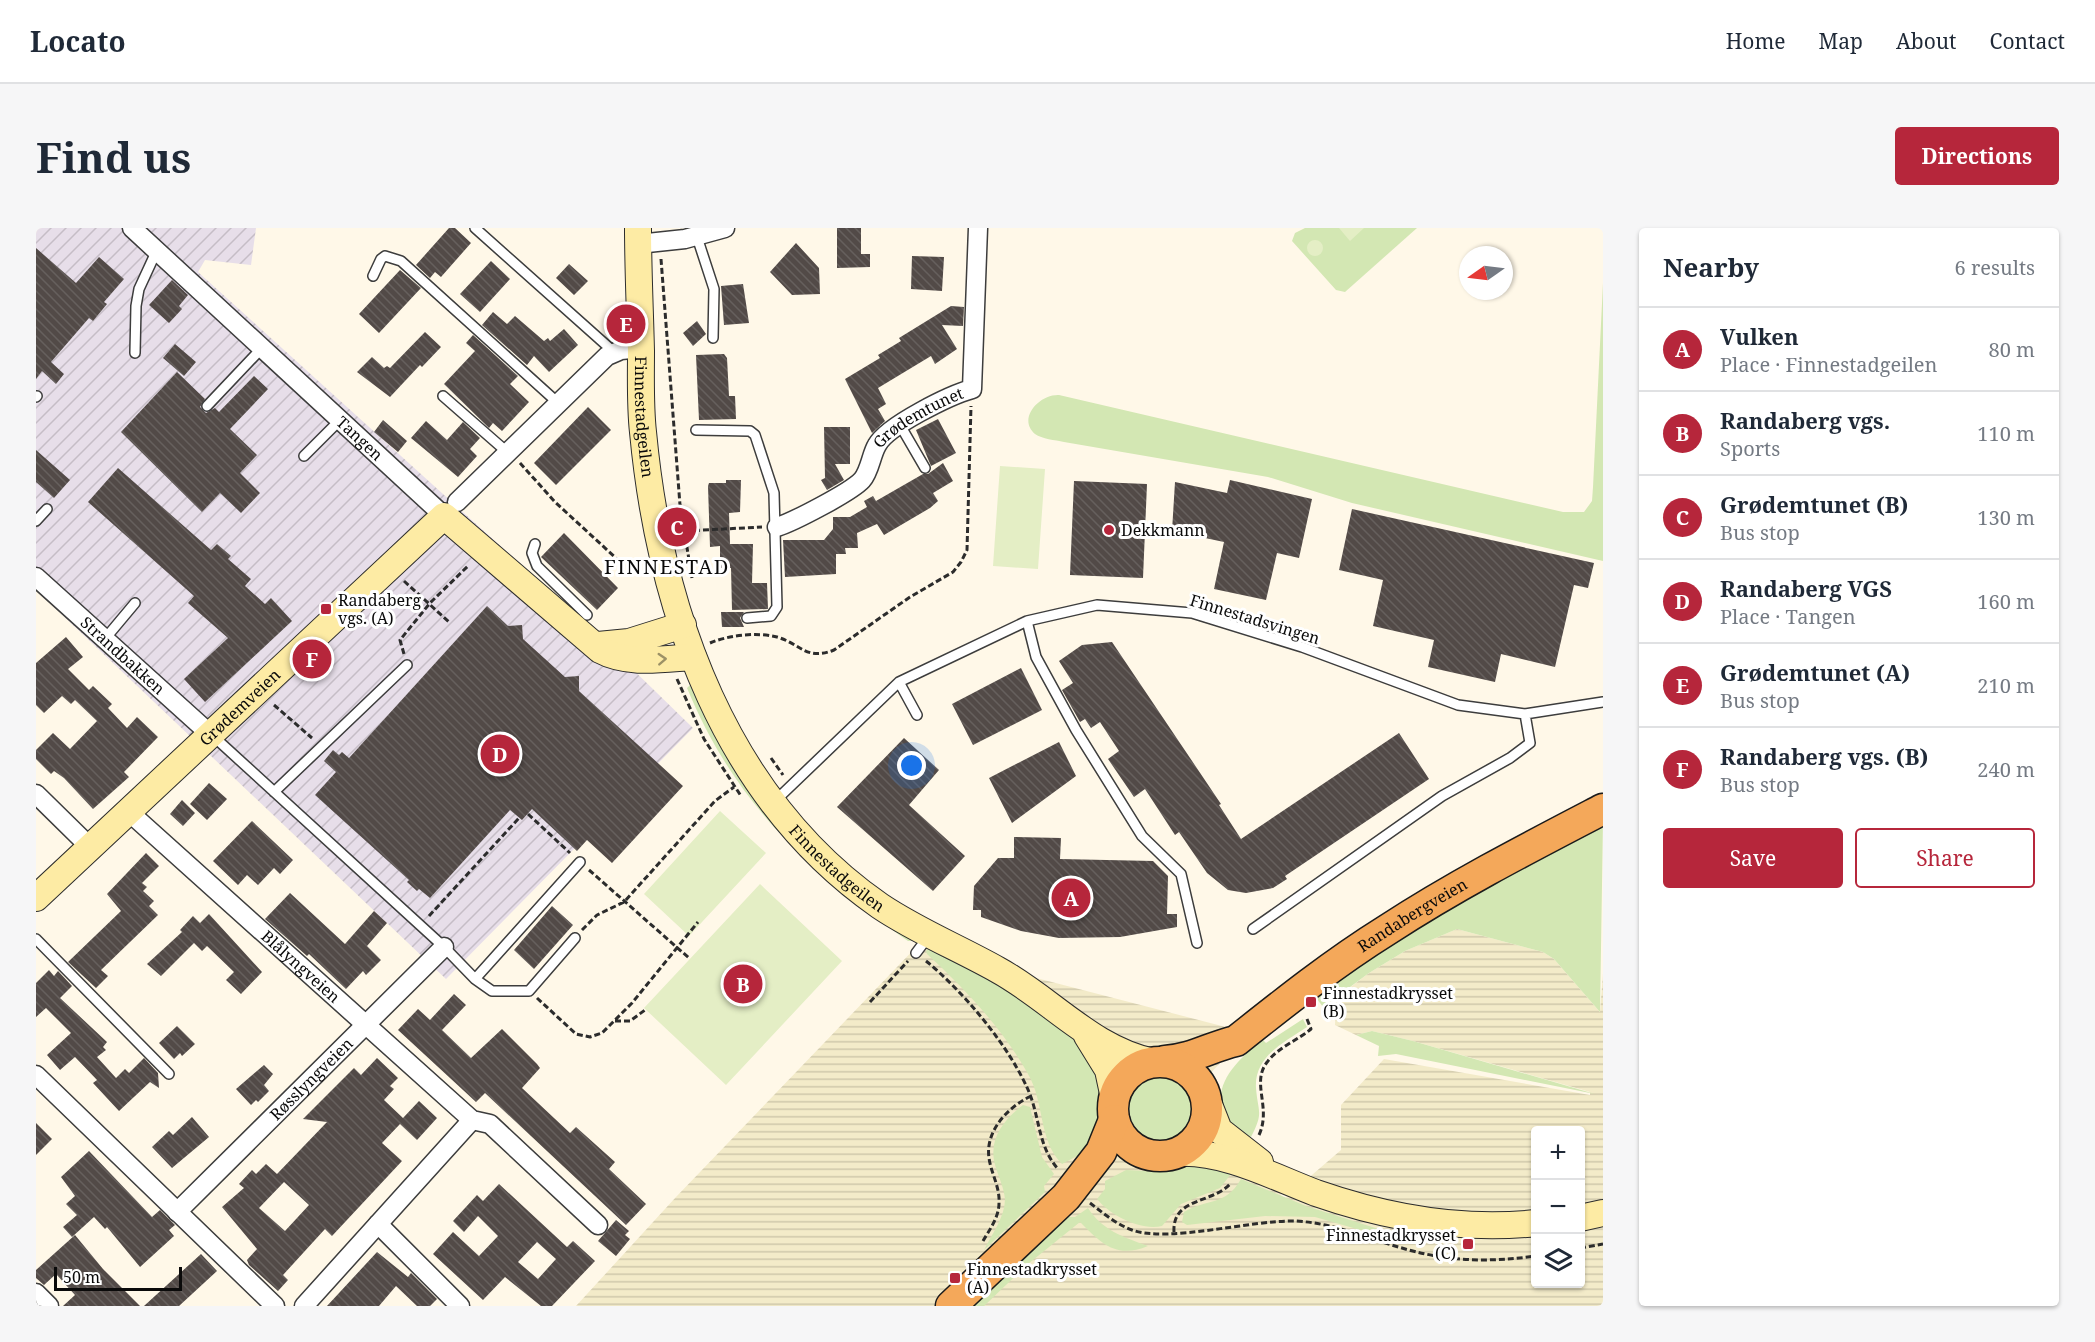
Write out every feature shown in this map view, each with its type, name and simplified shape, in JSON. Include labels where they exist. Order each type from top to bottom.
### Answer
[{"type":"highway","name":"Randabergveien","points":[[1206,1097],[1236,1041],[1310,982],[1389,928],[1478,876],[1603,809]]},
{"type":"highway","name":"Randabergveien","points":[[1159,1061],[1199,1056],[1222,1044],[1236,1041]]},
{"type":"highway","points":[[951,1306],[1072,1190],[1101,1152],[1124,1078],[1143,1064],[1159,1061],[1176,1064],[1195,1077],[1206,1097],[1207,1108],[1202,1130],[1187,1147],[1166,1154],[1120,1162],[1072,1190]]},
{"type":"highway","points":[[1114,1109],[1125,1140],[1144,1153],[1166,1154]]},
{"type":"main road","name":"Finnestadgeilen","points":[[638,236],[642,430],[649,481],[667,569],[683,625],[706,650],[726,733],[772,803],[810,845],[923,944],[1010,976],[1040,995],[1082,1029],[1125,1054],[1159,1061]]},
{"type":"main road","name":"Tangen","points":[[450,509],[591,645]]},
{"type":"main road","name":"Grødemveien","points":[[36,898],[450,509]]},
{"type":"main road","points":[[591,645],[629,642],[683,625]]},
{"type":"main road","points":[[591,645],[621,658],[706,650]]},
{"type":"main road","name":"Finnestadgeilen","points":[[1082,1029],[1103,1059],[1114,1109]]},
{"type":"main road","points":[[1206,1097],[1219,1130],[1232,1143],[1288,1181]]},
{"type":"main road","points":[[1166,1154],[1210,1154],[1342,1201],[1400,1216],[1468,1224],[1531,1223]]},
{"type":"main road","points":[[1585,1217],[1603,1214]]},
{"type":"street","name":"Tangen","points":[[132,228],[340,420],[450,509]]},
{"type":"street","points":[[638,236],[697,237],[725,228]]},
{"type":"street","name":"Grødemtunet","points":[[777,527],[795,520],[863,479],[882,438],[900,425],[950,396],[972,389],[978,228]]},
{"type":"street","points":[[614,352],[641,348]]},
{"type":"street","name":"Grødemveien","points":[[450,509],[557,402],[614,352]]},
{"type":"street","name":"Strandbakken","points":[[36,577],[210,734]]},
{"type":"street","points":[[36,794],[91,848]]},
{"type":"street","name":"Blålyngveien","points":[[129,812],[472,1120],[490,1124],[598,1226]]},
{"type":"street","name":"Røsslyngveien","points":[[177,1212],[444,947]]},
{"type":"street","points":[[36,1075],[275,1306]]},
{"type":"street","points":[[304,1306],[472,1120]]},
{"type":"street","points":[[378,1224],[460,1306]]},
{"type":"street","points":[[36,1293],[49,1306]]},
{"type":"lane","points":[[475,228],[614,352]]},
{"type":"lane","points":[[697,237],[714,290],[713,338]]},
{"type":"lane","points":[[135,352],[136,306],[139,289],[157,250]]},
{"type":"lane","points":[[373,276],[381,259],[385,256],[401,261],[557,402]]},
{"type":"lane","points":[[207,406],[262,348]]},
{"type":"lane","points":[[443,396],[508,451]]},
{"type":"lane","points":[[304,456],[340,420]]},
{"type":"lane","points":[[900,425],[925,468]]},
{"type":"lane","points":[[696,430],[738,429],[755,435],[771,477],[777,527],[777,607],[771,616],[747,618]]},
{"type":"lane","points":[[36,521],[47,509]]},
{"type":"lane","points":[[535,544],[532,553],[537,566],[587,615]]},
{"type":"lane","points":[[104,640],[135,603]]},
{"type":"lane","name":"Finnestadsvingen","points":[[772,803],[899,682],[1027,621],[1097,606],[1192,613],[1302,647],[1458,705],[1525,714],[1603,702]]},
{"type":"lane","points":[[1027,621],[1036,657],[1076,730],[1142,836],[1181,874],[1197,943]]},
{"type":"lane","points":[[274,792],[407,665]]},
{"type":"lane","points":[[899,682],[917,716]]},
{"type":"lane","points":[[1254,929],[1442,795],[1510,759],[1530,743],[1525,714]]},
{"type":"lane","points":[[210,734],[444,947],[475,979],[492,991],[529,990],[575,938]]},
{"type":"lane","points":[[475,979],[580,862]]},
{"type":"lane","points":[[36,939],[169,1074]]},
{"type":"path","points":[[661,259],[684,531],[693,580]]},
{"type":"path","points":[[706,650],[730,637],[759,635],[776,637],[805,652],[825,654],[910,597],[953,572],[967,550],[972,389]]},
{"type":"path","points":[[508,451],[545,491],[617,559]]},
{"type":"path","points":[[684,531],[777,527]]},
{"type":"path","points":[[407,665],[400,640],[430,603],[474,559]]},
{"type":"path","points":[[403,579],[449,622]]},
{"type":"path","points":[[706,650],[708,634]]},
{"type":"path","points":[[668,679],[677,679],[704,739]]},
{"type":"path","points":[[272,704],[323,747]]},
{"type":"path","points":[[765,750],[778,768]]},
{"type":"path","points":[[575,938],[597,915],[624,902],[715,801],[734,787]]},
{"type":"path","points":[[528,814],[689,958]]},
{"type":"path","points":[[417,923],[428,918],[519,818]]},
{"type":"path","points":[[529,990],[576,1034],[590,1036],[602,1033],[615,1021],[698,922]]},
{"type":"path","points":[[870,1002],[923,944]]},
{"type":"path","points":[[615,1021],[630,1021],[645,1010]]},
{"type":"path","points":[[1255,1142],[1265,1119],[1260,1084],[1263,1071],[1274,1055],[1311,1029],[1307,1019]]},
{"type":"path","points":[[982,1243],[997,1217],[1000,1202],[989,1158],[989,1141],[1000,1121],[1030,1096],[1044,1151],[1072,1190],[1112,1220],[1133,1230],[1157,1234],[1245,1223],[1296,1221],[1336,1227],[1408,1250],[1443,1257],[1493,1262],[1531,1257]]},
{"type":"path","points":[[1174,1232],[1175,1218],[1182,1208],[1219,1194],[1236,1177]]},
{"type":"path","points":[[1585,1247],[1603,1244]]},
{"type":"path","points":[[1443,1257],[1444,1252]]},
{"type":"shaded area","points":[[36,228],[256,228],[251,265],[205,260],[198,272],[582,620],[693,728],[446,979],[36,590]]},
{"type":"shaded area","points":[[1457,929],[1543,952],[1554,959],[1600,1012],[1603,974],[1603,1306],[576,1306],[676,1197],[922,941],[978,963],[1249,1033],[1200,1084],[1284,1199],[1341,1150],[1341,1105],[1384,1059],[1590,1095],[1590,1092],[1413,1041],[1372,1031],[1356,1035],[1335,1025],[1336,998],[1369,973],[1405,951]]},
{"type":"green space","points":[[1305,228],[1417,228],[1345,292],[1336,290],[1292,241],[1295,233]]},
{"type":"green space","points":[[1339,228],[1364,228],[1350,241]]},
{"type":"green space","points":[[1315,240],[1321,242],[1323,248],[1321,254],[1315,256],[1309,254],[1307,248],[1309,242]]},
{"type":"green space","points":[[1603,283],[1603,561],[1352,503],[1268,477],[1045,438],[1035,434],[1028,421],[1029,415],[1038,403],[1051,396],[1059,395],[1563,512],[1584,512],[1592,501]]},
{"type":"green space","points":[[1000,466],[1045,469],[1038,569],[993,566]]},
{"type":"green space","points":[[690,685],[707,718],[912,938],[911,941],[872,915],[838,888],[778,831],[728,766],[706,729],[687,688]]},
{"type":"green space","points":[[720,811],[766,853],[689,936],[644,894]]},
{"type":"green space","points":[[1603,820],[1600,1012],[1554,959],[1543,952],[1457,929],[1405,951],[1369,973],[1323,1007],[1317,999],[1334,980],[1362,957]]},
{"type":"green space","points":[[760,884],[842,961],[726,1085],[644,1008]]},
{"type":"green space","points":[[929,948],[1005,985],[1075,1038],[1094,1064],[1101,1090],[1099,1136],[1081,1157],[1077,1156],[1062,1164],[1054,1154],[1045,1133],[1033,1085],[1018,1057],[982,1010],[927,954],[926,951]]},
{"type":"green space","points":[[1303,1019],[1307,1027],[1272,1051],[1260,1067],[1256,1088],[1259,1117],[1251,1137],[1229,1121],[1223,1109],[1221,1097],[1223,1086],[1235,1065],[1254,1047],[1263,1040],[1266,1043]]},
{"type":"green space","points":[[1372,1031],[1595,1094],[1396,1054],[1378,1056],[1379,1046],[1356,1035]]},
{"type":"green space","points":[[1155,1076],[1167,1076],[1184,1085],[1191,1096],[1193,1108],[1191,1120],[1184,1131],[1167,1140],[1155,1140],[1143,1135],[1134,1126],[1129,1114],[1129,1102],[1134,1090],[1143,1081]]},
{"type":"green space","points":[[1023,1105],[1030,1107],[1042,1157],[1054,1174],[1044,1186],[1045,1192],[984,1250],[1000,1219],[1005,1199],[994,1158],[995,1140],[1003,1125]]},
{"type":"green space","points":[[1196,1164],[1231,1174],[1220,1188],[1181,1204],[1162,1226],[1135,1224],[1117,1216],[1097,1199],[1105,1189],[1105,1181],[1126,1170],[1163,1172]]},
{"type":"green space","points":[[1241,1179],[1306,1206],[1410,1239],[1409,1244],[1315,1217],[1265,1216],[1187,1225],[1182,1222],[1184,1212],[1229,1194]]},
{"type":"green space","points":[[1088,1208],[1107,1227],[1122,1236],[1148,1246],[1137,1250],[1118,1250],[1103,1243],[1080,1222],[1028,1264],[984,1306],[964,1306],[1010,1270],[1067,1217],[1075,1217]]},
{"type":"building","points":[[449,228],[455,228],[471,243],[441,277],[435,272],[430,278],[416,265]]},
{"type":"building","points":[[837,228],[861,228],[861,254],[870,254],[870,267],[837,268]]},
{"type":"building","points":[[796,243],[819,268],[820,294],[792,295],[770,272]]},
{"type":"building","points":[[36,248],[76,283],[99,257],[124,279],[104,302],[107,304],[93,321],[89,318],[51,362],[64,374],[56,384],[42,371],[36,379]]},
{"type":"building","points":[[912,256],[944,257],[942,291],[911,289]]},
{"type":"building","points":[[491,261],[510,279],[480,312],[460,294]]},
{"type":"building","points":[[569,264],[588,281],[574,295],[556,278]]},
{"type":"building","points":[[400,270],[421,288],[379,333],[359,314]]},
{"type":"building","points":[[172,280],[188,295],[179,306],[182,309],[169,323],[149,305]]},
{"type":"building","points":[[743,284],[749,323],[724,325],[721,286]]},
{"type":"building","points":[[951,306],[964,307],[963,326],[942,325],[957,349],[935,364],[931,356],[878,388],[886,404],[878,409],[885,421],[872,433],[845,379],[880,358],[878,355],[901,341],[899,338]]},
{"type":"building","points":[[493,312],[507,324],[515,316],[544,341],[548,338],[550,341],[564,329],[578,345],[549,372],[534,356],[527,365],[482,325]]},
{"type":"building","points":[[697,321],[706,334],[693,346],[683,333]]},
{"type":"building","points":[[425,332],[441,347],[422,367],[420,365],[390,397],[357,372],[372,357],[384,368],[387,366],[390,368]]},
{"type":"building","points":[[473,335],[518,376],[510,384],[529,402],[502,431],[493,423],[489,428],[444,384],[475,351],[466,343]]},
{"type":"building","points":[[175,344],[196,362],[184,376],[163,358]]},
{"type":"building","points":[[724,354],[727,358],[729,396],[735,396],[736,419],[699,420],[696,355]]},
{"type":"building","points":[[177,372],[205,399],[200,407],[206,413],[215,408],[219,412],[254,376],[268,389],[230,429],[257,455],[240,473],[260,493],[241,513],[220,493],[202,512],[121,432]]},
{"type":"building","points":[[588,407],[611,430],[556,485],[534,463]]},
{"type":"building","points":[[938,419],[956,453],[931,466],[916,430]]},
{"type":"building","points":[[383,420],[407,441],[398,452],[374,432]]},
{"type":"building","points":[[426,421],[447,440],[463,422],[480,438],[470,449],[477,456],[458,477],[411,438]]},
{"type":"building","points":[[824,427],[850,427],[850,464],[835,464],[844,480],[827,490],[821,480],[825,478]]},
{"type":"building","points":[[36,450],[70,480],[54,498],[36,482]]},
{"type":"building","points":[[943,463],[953,481],[933,493],[938,501],[930,508],[884,535],[877,524],[857,533],[858,548],[845,548],[846,554],[836,554],[836,574],[785,577],[783,540],[824,540],[833,529],[833,517],[850,517],[867,507],[864,501],[873,496],[876,501],[923,474],[928,474]]},
{"type":"building","points":[[118,468],[211,550],[217,544],[231,556],[228,559],[251,579],[245,586],[265,604],[271,598],[292,621],[205,702],[184,679],[228,638],[188,603],[194,596],[88,502]]},
{"type":"building","points":[[726,480],[741,480],[740,512],[729,513],[730,544],[753,544],[752,583],[767,583],[768,609],[732,610],[731,568],[720,568],[720,546],[710,547],[708,486],[709,483],[726,483]]},
{"type":"building","points":[[1230,480],[1312,499],[1299,558],[1277,553],[1266,600],[1214,589],[1224,542],[1172,531],[1175,482],[1227,493]]},
{"type":"building","name":"Dekkmann","points":[[1074,481],[1147,484],[1143,578],[1070,575]]},
{"type":"building","points":[[1352,509],[1594,563],[1588,588],[1574,585],[1555,667],[1501,654],[1495,682],[1428,667],[1434,640],[1373,626],[1383,580],[1339,570]]},
{"type":"building","points":[[564,533],[618,588],[597,610],[541,557]]},
{"type":"building","points":[[487,606],[508,626],[522,625],[523,639],[565,677],[579,676],[579,691],[683,786],[612,863],[587,840],[577,851],[532,809],[522,820],[510,810],[430,898],[419,889],[417,891],[407,882],[409,880],[315,795],[336,772],[324,761],[333,750],[339,755],[342,752],[349,758]]},
{"type":"building","points":[[721,612],[744,612],[740,618],[744,627],[722,627]]},
{"type":"building","points":[[66,637],[83,657],[68,669],[89,690],[93,686],[112,704],[108,708],[127,728],[137,717],[158,737],[124,772],[129,777],[93,809],[64,778],[54,771],[51,774],[36,759],[36,750],[53,733],[70,749],[97,721],[75,700],[71,704],[62,696],[44,713],[36,705],[36,663]]},
{"type":"building","points":[[1112,642],[1221,804],[1219,805],[1241,839],[1399,733],[1429,779],[1285,876],[1287,879],[1273,888],[1246,893],[1228,890],[1207,873],[1179,832],[1175,835],[1145,789],[1134,797],[1108,759],[1119,751],[1100,722],[1091,728],[1085,719],[1080,722],[1062,690],[1073,683],[1059,661],[1082,645]]},
{"type":"building","points":[[1021,668],[1042,710],[973,745],[952,704]]},
{"type":"building","points":[[904,738],[939,770],[909,805],[965,856],[933,891],[837,807]]},
{"type":"building","points":[[1059,742],[1076,776],[1012,823],[989,778]]},
{"type":"building","points":[[209,783],[227,799],[207,820],[190,804]]},
{"type":"building","points":[[182,800],[195,813],[183,826],[170,814]]},
{"type":"building","points":[[252,821],[293,860],[280,874],[274,868],[258,885],[247,875],[238,885],[213,861]]},
{"type":"building","points":[[1014,837],[1061,838],[1060,859],[1153,861],[1168,876],[1167,914],[1177,914],[1177,927],[1120,937],[1059,938],[1021,931],[981,917],[981,910],[973,910],[974,886],[998,858],[1014,858]]},
{"type":"building","points":[[146,853],[159,866],[142,883],[147,887],[143,891],[154,901],[149,906],[158,915],[101,970],[108,976],[96,988],[68,962],[121,911],[107,894]]},
{"type":"building","points":[[290,893],[345,944],[374,911],[387,923],[367,946],[381,960],[366,975],[363,971],[346,989],[309,954],[307,956],[265,919]]},
{"type":"building","points":[[552,906],[573,925],[534,969],[514,950]]},
{"type":"building","points":[[209,914],[262,972],[241,994],[226,980],[234,972],[207,946],[202,951],[194,943],[161,976],[147,964],[182,932],[180,930],[193,916],[200,923]]},
{"type":"building","points":[[49,970],[54,976],[58,971],[72,986],[60,998],[107,1042],[103,1047],[106,1050],[97,1057],[116,1078],[125,1069],[129,1073],[144,1058],[158,1073],[159,1088],[150,1082],[119,1111],[93,1083],[97,1080],[75,1057],[60,1070],[47,1055],[71,1033],[46,1008],[36,1017],[36,983]]},
{"type":"building","points":[[454,994],[466,1005],[442,1030],[471,1058],[502,1029],[537,1064],[540,1068],[522,1088],[570,1133],[576,1127],[615,1162],[609,1169],[646,1204],[626,1225],[485,1093],[476,1102],[398,1030],[418,1009],[430,1020]]},
{"type":"building","points":[[177,1026],[195,1044],[182,1056],[180,1053],[174,1059],[159,1043]]},
{"type":"building","points":[[377,1058],[398,1078],[390,1086],[394,1089],[384,1100],[403,1118],[419,1101],[437,1118],[417,1140],[400,1124],[382,1143],[402,1161],[332,1236],[325,1229],[283,1275],[288,1280],[278,1291],[249,1265],[247,1260],[257,1249],[222,1207],[244,1188],[239,1184],[252,1170],[256,1174],[266,1164],[277,1174],[327,1122],[303,1119],[354,1068],[361,1075]],"holes":[[[284,1182],[309,1205],[285,1231],[259,1208]]]},
{"type":"building","points":[[264,1065],[273,1074],[264,1085],[269,1091],[258,1102],[256,1100],[251,1105],[236,1089]]},
{"type":"building","points":[[192,1117],[209,1137],[172,1168],[152,1147],[169,1131],[173,1135]]},
{"type":"building","points":[[36,1123],[52,1139],[36,1155]]},
{"type":"building","points":[[89,1151],[152,1217],[160,1210],[175,1225],[169,1230],[174,1236],[140,1267],[107,1227],[105,1229],[94,1217],[72,1237],[63,1227],[77,1215],[66,1204],[75,1196],[61,1177]]},
{"type":"building","points":[[499,1184],[567,1247],[573,1241],[595,1261],[552,1306],[541,1306],[505,1277],[483,1300],[433,1254],[453,1232],[479,1256],[498,1236],[478,1216],[464,1232],[453,1221],[477,1195],[483,1201]],"holes":[[[537,1242],[556,1259],[538,1279],[518,1262]]]},
{"type":"building","points":[[616,1220],[629,1231],[625,1235],[630,1239],[616,1256],[598,1241]]},
{"type":"building","points":[[75,1235],[103,1269],[140,1306],[63,1306],[75,1295],[56,1274],[44,1285],[36,1278],[36,1270]]},
{"type":"building","points":[[377,1252],[408,1277],[411,1273],[437,1299],[430,1306],[417,1306],[396,1286],[379,1306],[327,1306]]},
{"type":"building","points":[[201,1254],[217,1271],[179,1306],[144,1306]]},
{"type":"place","name":"Grødemtunet (A)","points":[[626,324]]},
{"type":"place","name":"Grødemtunet (B)","points":[[677,527]]},
{"type":"place","name":"Dekkmann","points":[[1109,530]]},
{"type":"place","name":"Randaberg vgs. (A)","points":[[326,609]]},
{"type":"place","name":"Randaberg vgs. (B)","points":[[312,659]]},
{"type":"place","name":"Randaberg VGS","points":[[500,754]]},
{"type":"place","name":"Vulken","points":[[1071,898]]},
{"type":"place","name":"Randaberg vgs.","points":[[743,984]]},
{"type":"place","name":"Finnestadkrysset (B)","points":[[1311,1002]]},
{"type":"place","name":"Finnestadkrysset (C)","points":[[1468,1244]]},
{"type":"place","name":"Finnestadkrysset (A)","points":[[955,1278]]},
{"type":"district","name":"FINNESTAD","points":[[667,567]]}]
